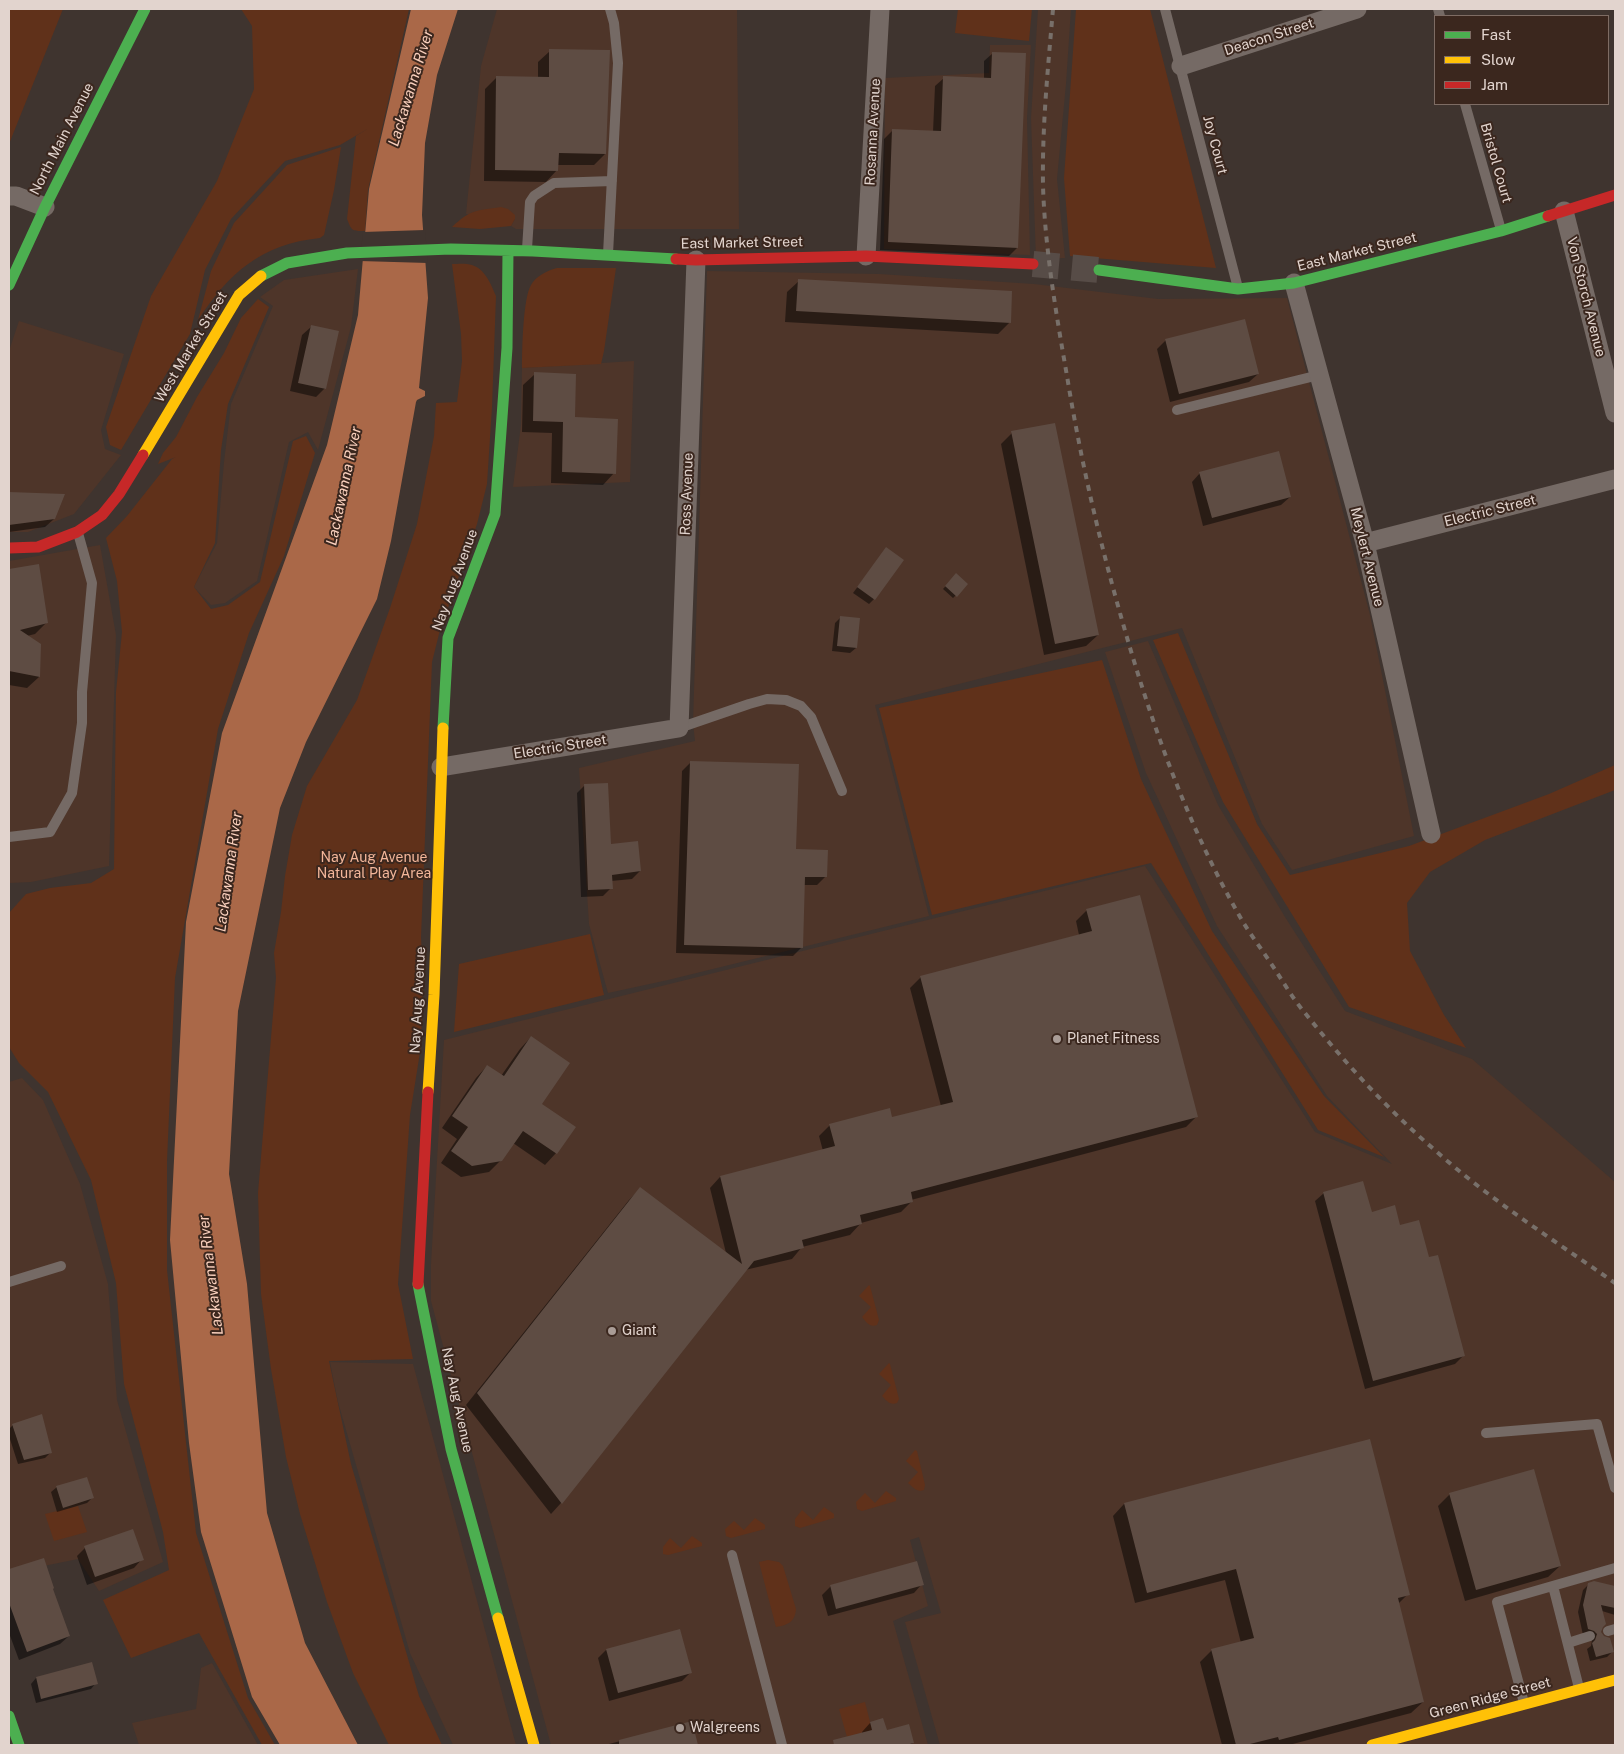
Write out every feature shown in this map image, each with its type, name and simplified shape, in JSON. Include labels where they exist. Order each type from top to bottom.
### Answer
[{"type":"street","name":"North Main Avenue","points":[[9,285],[45,207],[145,9]]},
{"type":"street","name":"Rosanna Avenue","points":[[866,256],[880,9]]},
{"type":"street","name":"Deacon Street","points":[[1181,66],[1328,13],[1357,9]]},
{"type":"street","points":[[9,196],[16,196],[45,207]]},
{"type":"street","name":"East Market Street","points":[[1099,270],[1238,288],[1294,283],[1501,231],[1615,196]]},
{"type":"street","name":"Von Storch Avenue","points":[[1564,211],[1615,413]]},
{"type":"street","name":"East Market Street","points":[[450,249],[696,260],[866,256],[1033,264]]},
{"type":"street","name":"West Market Street","points":[[9,548],[38,547],[77,532],[102,515],[119,494],[239,295],[261,276],[287,263],[346,253],[450,249]]},
{"type":"street","name":"Nay Aug Avenue","points":[[508,251],[507,348],[495,514],[448,638],[441,766],[434,995],[418,1287],[451,1449],[534,1745]]},
{"type":"street","name":"Ross Avenue","points":[[679,728],[696,260]]},
{"type":"street","name":"Meylert Avenue","points":[[1294,283],[1364,543],[1431,834]]},
{"type":"street","name":"Electric Street","points":[[1364,543],[1615,479]]},
{"type":"street","name":"Electric Street","points":[[441,766],[679,728]]},
{"type":"street","name":"Green Ridge Street","points":[[1372,1745],[1615,1680]]},
{"type":"street","points":[[9,1716],[20,1745]]},
{"type":"lane","points":[[608,255],[618,63],[614,23],[610,9]]},
{"type":"lane","name":"Joy Court","points":[[1165,9],[1238,288]]},
{"type":"lane","name":"Bristol Court","points":[[1465,105],[1501,231]]},
{"type":"lane","points":[[527,251],[530,202],[534,196],[554,183],[612,181]]},
{"type":"lane","points":[[1177,410],[1319,376]]},
{"type":"lane","points":[[9,837],[50,832],[72,793],[82,723],[82,692],[92,583],[77,532]]},
{"type":"lane","points":[[679,728],[767,699],[786,700],[801,706],[811,717],[842,791]]},
{"type":"lane","points":[[9,1282],[61,1266]]},
{"type":"lane","points":[[1486,1433],[1597,1424],[1615,1488]]},
{"type":"lane","points":[[732,1555],[782,1745]]},
{"type":"lane","points":[[1524,1704],[1497,1602],[1615,1568]]},
{"type":"lane","points":[[1554,1586],[1580,1689]]},
{"type":"lane","points":[[1568,1643],[1590,1636]]},
{"type":"shaded area","points":[[497,9],[737,9],[739,229],[516,229],[511,226],[515,219],[466,214],[481,66]]},
{"type":"shaded area","points":[[1038,9],[1071,9],[1057,179],[1065,258],[1036,259],[1031,118]]},
{"type":"shaded area","points":[[990,45],[1031,45],[1027,118],[1030,255],[884,249],[885,78],[989,73]]},
{"type":"shaded area","points":[[358,269],[351,327],[318,450],[308,432],[289,442],[257,581],[225,603],[211,605],[194,587],[217,543],[231,404],[273,306],[260,297],[284,280]]},
{"type":"shaded area","points":[[707,271],[879,274],[1034,284],[1158,299],[1287,298],[1370,615],[1414,836],[1292,870],[1262,824],[1182,628],[875,705],[929,916],[608,993],[589,924],[579,768],[695,741],[693,723]]},
{"type":"shaded area","points":[[19,321],[124,354],[101,430],[105,449],[121,455],[74,514],[28,532],[9,532],[9,351]]},
{"type":"shaded area","points":[[634,361],[630,482],[513,487],[521,425],[522,368]]},
{"type":"shaded area","points":[[100,545],[116,635],[109,866],[31,882],[9,883],[9,561]]},
{"type":"shaded area","points":[[1148,641],[1218,805],[1285,917],[1345,1011],[1472,1059],[1615,1182],[1615,1745],[940,1745],[905,1622],[941,1613],[919,1537],[910,1540],[928,1606],[893,1621],[928,1745],[551,1745],[431,1301],[431,1264],[444,1040],[1145,866],[1315,1132],[1392,1164],[1327,1096],[1217,926],[1146,773],[1105,652]]},
{"type":"shaded area","points":[[22,1078],[43,1100],[80,1184],[108,1284],[117,1400],[163,1562],[99,1591],[78,1559],[9,1573],[9,1082]]},
{"type":"shaded area","points":[[330,1362],[413,1364],[516,1745],[453,1745],[410,1653],[338,1402]]},
{"type":"shaded area","points":[[212,1663],[258,1745],[139,1745],[132,1723],[196,1709],[201,1668]]},
{"type":"green space","points":[[9,9],[63,9],[9,144]]},
{"type":"green space","points":[[241,9],[409,9],[368,190],[365,231],[353,230],[347,219],[356,136],[369,128],[340,145],[285,161],[231,219],[205,270],[190,334],[121,450],[110,445],[106,427],[151,296],[217,181],[254,89],[252,26]]},
{"type":"green space","points":[[958,9],[1032,9],[1029,41],[955,33]]},
{"type":"green space","points":[[1076,9],[1150,9],[1216,268],[1070,256],[1064,178]]},
{"type":"green space","points":[[341,147],[324,235],[320,238],[299,241],[280,247],[248,264],[222,288],[198,320],[211,271],[234,223],[287,165]]},
{"type":"green space","points":[[501,207],[508,209],[515,215],[511,226],[480,229],[452,227],[469,214]]},
{"type":"green space","name":"Nay Aug Avenue Natural Play Area","points":[[452,264],[470,264],[477,267],[487,277],[496,296],[487,484],[477,524],[439,634],[432,662],[421,937],[423,978],[421,1046],[410,1115],[398,1284],[413,1359],[329,1361],[351,1464],[419,1696],[442,1745],[389,1745],[353,1673],[327,1602],[300,1514],[286,1457],[261,1294],[258,1193],[276,978],[274,953],[292,835],[307,786],[357,700],[390,608],[417,524],[434,436],[436,403],[457,402],[462,361],[461,334]]},
{"type":"green space","points":[[557,268],[616,268],[601,364],[522,368],[528,292],[533,282],[539,276]]},
{"type":"green space","points":[[258,299],[269,307],[228,404],[221,450],[215,543],[194,587],[211,609],[228,605],[260,582],[293,441],[306,436],[315,453],[284,556],[249,633],[218,729],[175,978],[167,1161],[167,1270],[196,1533],[248,1698],[275,1745],[262,1745],[199,1633],[131,1658],[103,1600],[169,1570],[163,1532],[124,1384],[116,1283],[91,1180],[48,1092],[19,1063],[9,1047],[9,913],[26,894],[50,888],[91,883],[114,869],[116,692],[122,632],[117,581],[106,538],[127,516],[172,459],[176,457],[158,464],[163,453],[176,437],[197,397],[224,353],[241,318]]},
{"type":"green space","points":[[1178,633],[1257,824],[1290,875],[1409,846],[1549,794],[1615,765],[1615,790],[1485,840],[1430,872],[1407,903],[1410,951],[1444,1015],[1466,1048],[1349,1007],[1223,802],[1153,640]]},
{"type":"green space","points":[[1102,660],[1141,779],[1212,931],[1324,1096],[1384,1157],[1318,1130],[1151,863],[932,915],[879,708]]},
{"type":"green space","points":[[590,934],[604,995],[454,1032],[459,964]]},
{"type":"green space","points":[[869,1285],[879,1320],[875,1326],[868,1324],[862,1317],[871,1307],[859,1296]]},
{"type":"green space","points":[[889,1363],[899,1399],[895,1404],[888,1402],[882,1396],[891,1385],[879,1374]]},
{"type":"green space","points":[[915,1450],[917,1451],[925,1485],[922,1491],[915,1489],[908,1483],[918,1472],[906,1461]]},
{"type":"green space","points":[[886,1491],[896,1498],[896,1501],[862,1511],[857,1509],[856,1502],[865,1493],[875,1503]]},
{"type":"green space","points":[[78,1506],[87,1532],[54,1541],[45,1514]]},
{"type":"green space","points":[[824,1507],[834,1514],[834,1518],[800,1528],[795,1526],[795,1519],[802,1510],[813,1520]]},
{"type":"green space","points":[[755,1518],[765,1525],[765,1529],[731,1538],[726,1536],[725,1529],[734,1521],[744,1530]]},
{"type":"green space","points":[[692,1536],[702,1543],[702,1546],[668,1555],[663,1554],[663,1547],[670,1538],[681,1548]]},
{"type":"green space","points":[[768,1560],[779,1562],[783,1566],[796,1609],[794,1617],[790,1622],[776,1627],[759,1562]]},
{"type":"green space","points":[[865,1702],[872,1730],[847,1737],[839,1709]]},
{"type":"water","name":"Lackawanna River","points":[[411,9],[458,9],[437,75],[425,143],[422,215],[428,298],[419,388],[425,391],[425,396],[416,402],[391,541],[377,599],[306,742],[280,808],[238,1011],[229,1174],[247,1284],[267,1513],[305,1643],[358,1745],[280,1745],[252,1697],[201,1532],[189,1443],[170,1240],[186,922],[222,733],[327,445],[358,315],[369,189]]},
{"type":"pier","points":[[425,230],[428,263],[360,261],[363,232]]},
{"type":"building","points":[[549,49],[610,50],[606,154],[559,153],[558,171],[495,170],[496,76],[549,77]]},
{"type":"building","points":[[992,52],[1026,53],[1018,248],[888,242],[892,129],[941,131],[943,76],[991,78]]},
{"type":"building","points":[[798,279],[1012,291],[1011,323],[796,311]]},
{"type":"building","points":[[1245,319],[1259,374],[1179,394],[1165,339]]},
{"type":"building","points":[[311,325],[339,331],[326,389],[298,383]]},
{"type":"building","points":[[534,372],[576,374],[575,417],[618,419],[616,474],[562,472],[563,422],[533,421]]},
{"type":"building","points":[[1055,423],[1099,635],[1055,644],[1011,431]]},
{"type":"building","points":[[1279,451],[1291,497],[1212,518],[1199,472]]},
{"type":"building","points":[[9,492],[65,494],[55,519],[9,525]]},
{"type":"building","points":[[886,547],[904,560],[875,600],[857,587]]},
{"type":"building","points":[[39,564],[48,623],[20,630],[41,644],[40,677],[9,671],[9,569]]},
{"type":"building","points":[[956,573],[968,584],[957,597],[945,586]]},
{"type":"building","points":[[840,616],[860,618],[857,648],[837,646]]},
{"type":"building","points":[[690,761],[799,764],[796,849],[828,850],[827,877],[805,877],[803,948],[684,945]]},
{"type":"building","points":[[608,783],[611,844],[638,841],[641,871],[612,875],[613,889],[588,890],[584,784]]},
{"type":"building","points":[[1140,895],[1198,1117],[911,1192],[913,1202],[860,1215],[862,1224],[802,1240],[804,1248],[754,1261],[562,1504],[477,1393],[640,1187],[742,1264],[720,1176],[835,1146],[829,1124],[890,1108],[892,1117],[953,1102],[920,976],[1092,931],[1086,909]]},
{"type":"building","points":[[531,1036],[570,1063],[542,1104],[576,1127],[557,1154],[523,1131],[502,1161],[472,1166],[451,1151],[468,1127],[452,1116],[487,1065],[504,1076]]},
{"type":"building","points":[[1363,1181],[1372,1212],[1395,1205],[1400,1225],[1419,1220],[1429,1257],[1438,1255],[1465,1356],[1373,1381],[1323,1192]]},
{"type":"building","points":[[42,1414],[52,1453],[24,1460],[12,1424]]},
{"type":"building","points":[[1370,1439],[1410,1595],[1398,1598],[1424,1702],[1279,1740],[1278,1737],[1246,1745],[1236,1745],[1211,1649],[1254,1638],[1236,1569],[1147,1593],[1124,1503]]},
{"type":"building","points":[[1534,1469],[1561,1566],[1476,1590],[1449,1493]]},
{"type":"building","points":[[87,1477],[94,1498],[63,1508],[56,1486]]},
{"type":"building","points":[[133,1529],[144,1560],[95,1577],[84,1546]]},
{"type":"building","points":[[44,1558],[70,1636],[27,1652],[9,1603],[9,1569]]},
{"type":"building","points":[[917,1561],[924,1585],[836,1609],[830,1585]]},
{"type":"building","points":[[1594,1581],[1615,1586],[1615,1608],[1601,1605],[1606,1624],[1601,1632],[1604,1636],[1610,1638],[1614,1652],[1596,1657],[1592,1643],[1597,1634],[1588,1629],[1583,1605],[1588,1583]]},
{"type":"building","points":[[680,1629],[692,1673],[618,1693],[606,1649]]},
{"type":"building","points":[[92,1662],[98,1684],[41,1699],[36,1677]]},
{"type":"building","points":[[883,1718],[887,1730],[909,1724],[914,1743],[906,1745],[834,1745],[833,1740],[872,1730],[870,1722]]},
{"type":"building","name":"Walgreens","points":[[692,1721],[698,1745],[619,1745],[619,1740]]},
{"type":"tunnel","points":[[1033,264],[1099,270]]},
{"type":"railway","points":[[1053,9],[1044,119],[1043,186],[1049,257],[1059,329],[1084,466],[1112,584],[1144,693],[1187,810],[1204,848],[1243,922],[1297,1003],[1351,1068],[1401,1120],[1458,1170],[1524,1220],[1615,1283]]},
{"type":"traffic: fast","points":[[9,285],[45,207],[145,9]]},
{"type":"traffic: fast","points":[[1099,270],[1238,289],[1294,283],[1501,231],[1548,216]]},
{"type":"traffic: fast","points":[[261,276],[287,263],[347,253],[451,249],[533,251],[676,259]]},
{"type":"traffic: fast","points":[[443,728],[448,638],[495,514],[507,348],[508,251]]},
{"type":"traffic: fast","points":[[418,1284],[451,1449],[498,1618]]},
{"type":"traffic: fast","points":[[9,1716],[19,1745]]},
{"type":"traffic: slow","points":[[143,455],[239,295],[261,276]]},
{"type":"traffic: slow","points":[[428,1092],[434,995],[443,728]]},
{"type":"traffic: slow","points":[[498,1618],[534,1745]]},
{"type":"traffic: slow","points":[[1372,1745],[1615,1680]]},
{"type":"traffic: jam","points":[[1548,216],[1615,195]]},
{"type":"traffic: jam","points":[[676,259],[866,256],[1033,264]]},
{"type":"traffic: jam","points":[[9,548],[38,547],[77,532],[102,515],[119,494],[143,455]]},
{"type":"traffic: jam","points":[[418,1284],[428,1092]]},
{"type":"place","name":"Planet Fitness","points":[[1057,1039]]},
{"type":"place","name":"Giant","points":[[612,1331]]},
{"type":"place","name":"Walgreens","points":[[680,1728]]}]
